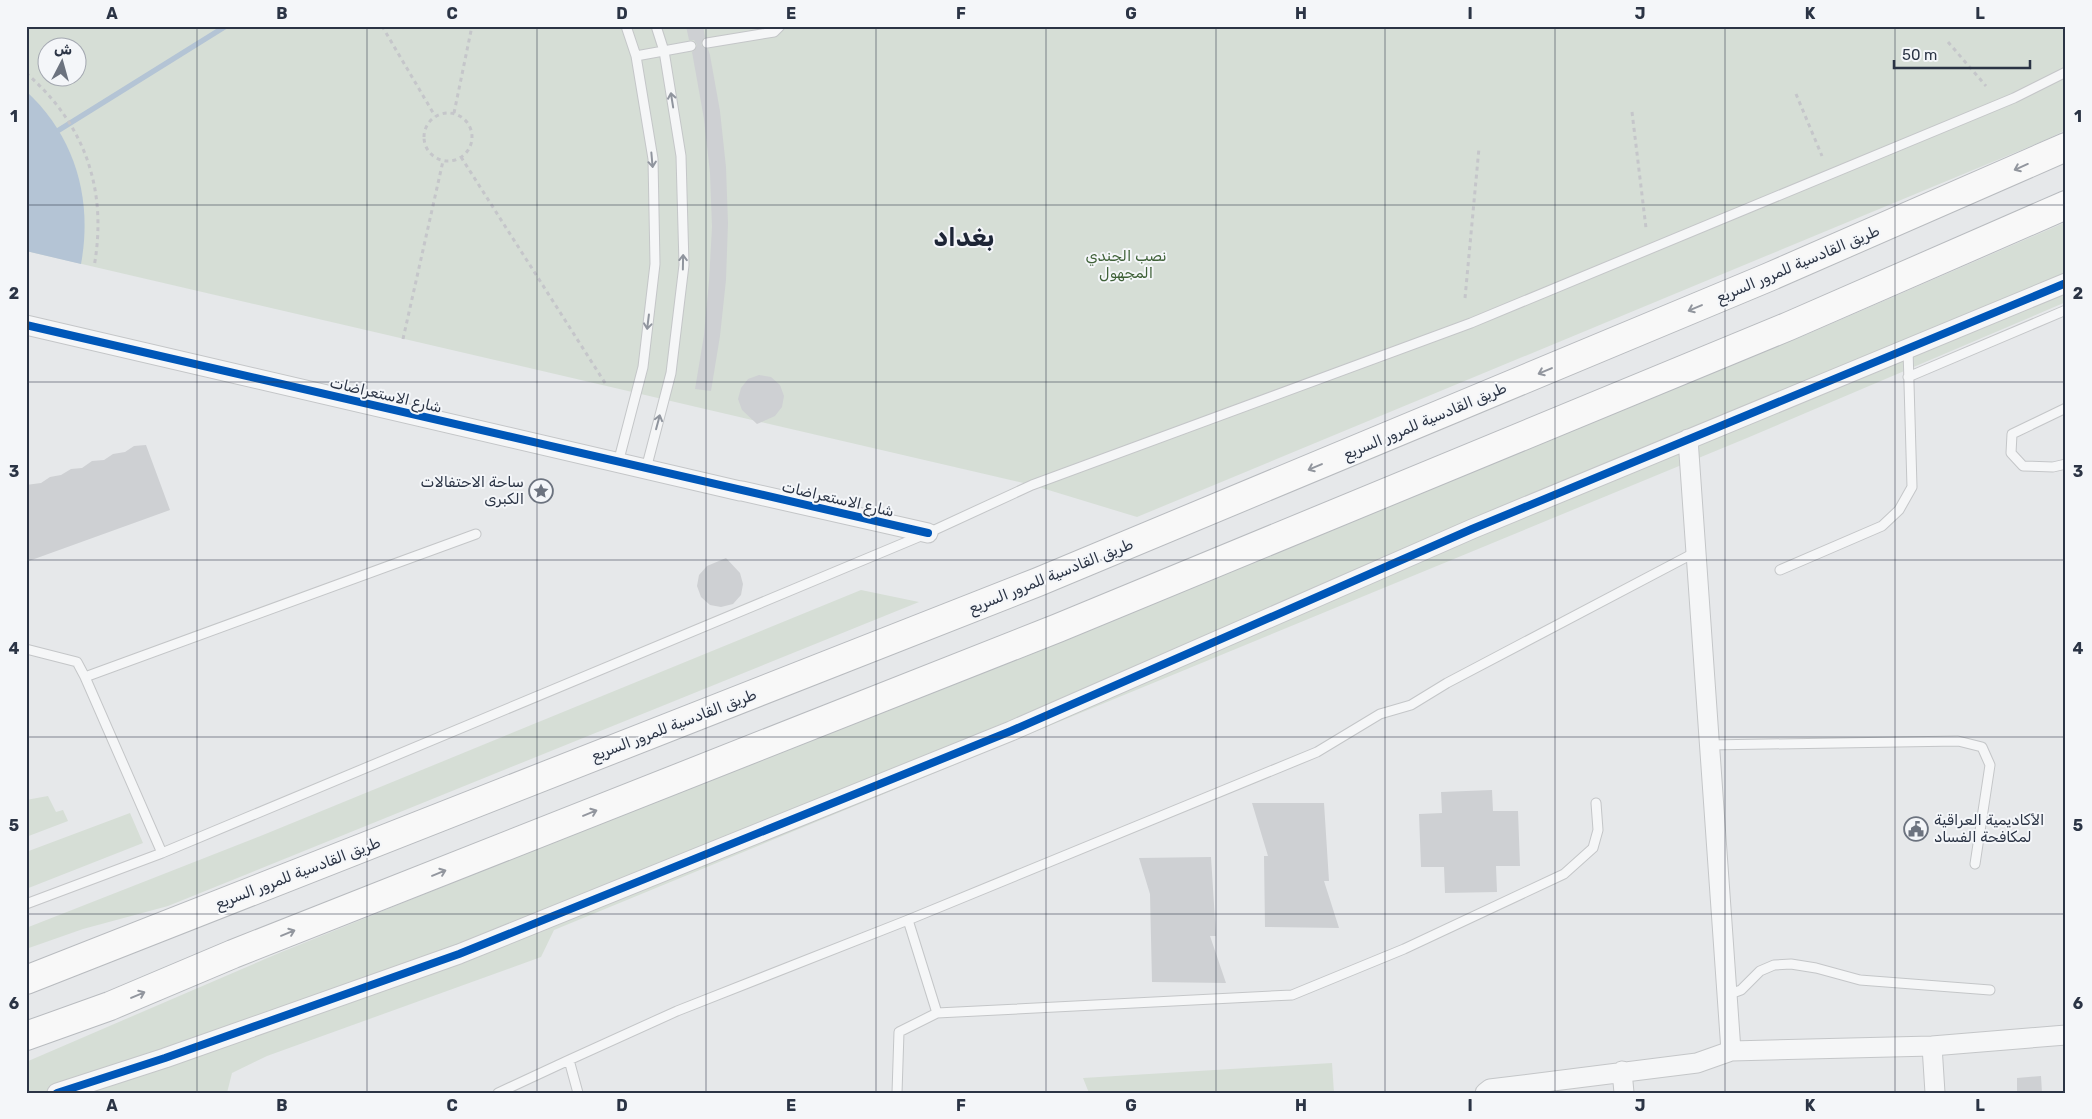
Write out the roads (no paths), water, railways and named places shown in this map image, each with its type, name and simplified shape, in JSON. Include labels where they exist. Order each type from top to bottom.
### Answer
[{"type":"highway","name":"طريق القادسية للمرور السريع","points":[[26,980],[1038,582],[1760,281],[2066,148]]},
{"type":"highway","points":[[26,1036],[110,1006],[242,951],[1058,628],[1789,326],[2066,205]]},
{"type":"highway","points":[[26,1052],[110,1006]]},
{"type":"street","points":[[57,1093],[165,1058],[459,954],[1011,731],[1463,533],[2066,283]]},
{"type":"street","name":"شارع الاستعراضات","points":[[26,326],[928,533]]},
{"type":"street","points":[[1688,439],[1731,1051]]},
{"type":"street","points":[[1485,1093],[1490,1089],[1697,1063],[1731,1051],[1932,1046],[2066,1035]]},
{"type":"street","points":[[1932,1046],[1935,1093]]},
{"type":"street","points":[[1622,1071],[1624,1093]]},
{"type":"lane","points":[[618,463],[643,367],[655,264],[652,159],[636,56],[626,26]]},
{"type":"lane","points":[[646,469],[671,373],[684,265],[681,156],[664,51],[656,26]]},
{"type":"lane","points":[[707,43],[774,32],[780,26]]},
{"type":"lane","points":[[636,56],[691,46]]},
{"type":"lane","points":[[26,904],[162,853],[928,533],[1032,485],[1471,322],[2005,102],[2066,72]]},
{"type":"lane","points":[[1908,377],[2066,310]]},
{"type":"lane","points":[[1780,570],[1882,526],[1899,510],[1912,487],[1908,349]]},
{"type":"lane","points":[[2066,408],[2012,434],[2011,453],[2024,466],[2053,467],[2066,464]]},
{"type":"lane","points":[[85,677],[476,534]]},
{"type":"lane","points":[[498,1093],[677,1011],[908,920],[1317,752],[1380,714],[1411,705],[1447,683],[1696,552]]},
{"type":"lane","points":[[26,649],[78,662],[162,853]]},
{"type":"lane","points":[[1709,744],[1958,741],[1982,747],[1987,754],[1990,765],[1975,864]]},
{"type":"lane","points":[[897,1093],[899,1032],[937,1012],[1292,995],[1404,949],[1564,874],[1593,848],[1598,830],[1596,803]]},
{"type":"lane","points":[[908,920],[937,1012]]},
{"type":"lane","points":[[1727,995],[1741,990],[1760,971],[1774,965],[1791,964],[1816,968],[1860,980],[1990,990]]},
{"type":"lane","points":[[569,1060],[578,1093]]},
{"type":"water","points":[[26,91],[57,128],[68,148],[76,170],[82,193],[84,216],[81,264],[26,251]]},
{"type":"waterway","points":[[59,130],[226,26]]},
{"type":"place","name":"ساحة الاحتفالات الكبرى","points":[[541,491]]},
{"type":"place","name":"الأكاديمية العراقية لمكافحة الفساد","points":[[1916,829]]},
{"type":"district","name":"بغداد","points":[[964,237]]},
{"type":"park label","name":"نصب الجندي المجهول","points":[[1126,264]]}]
